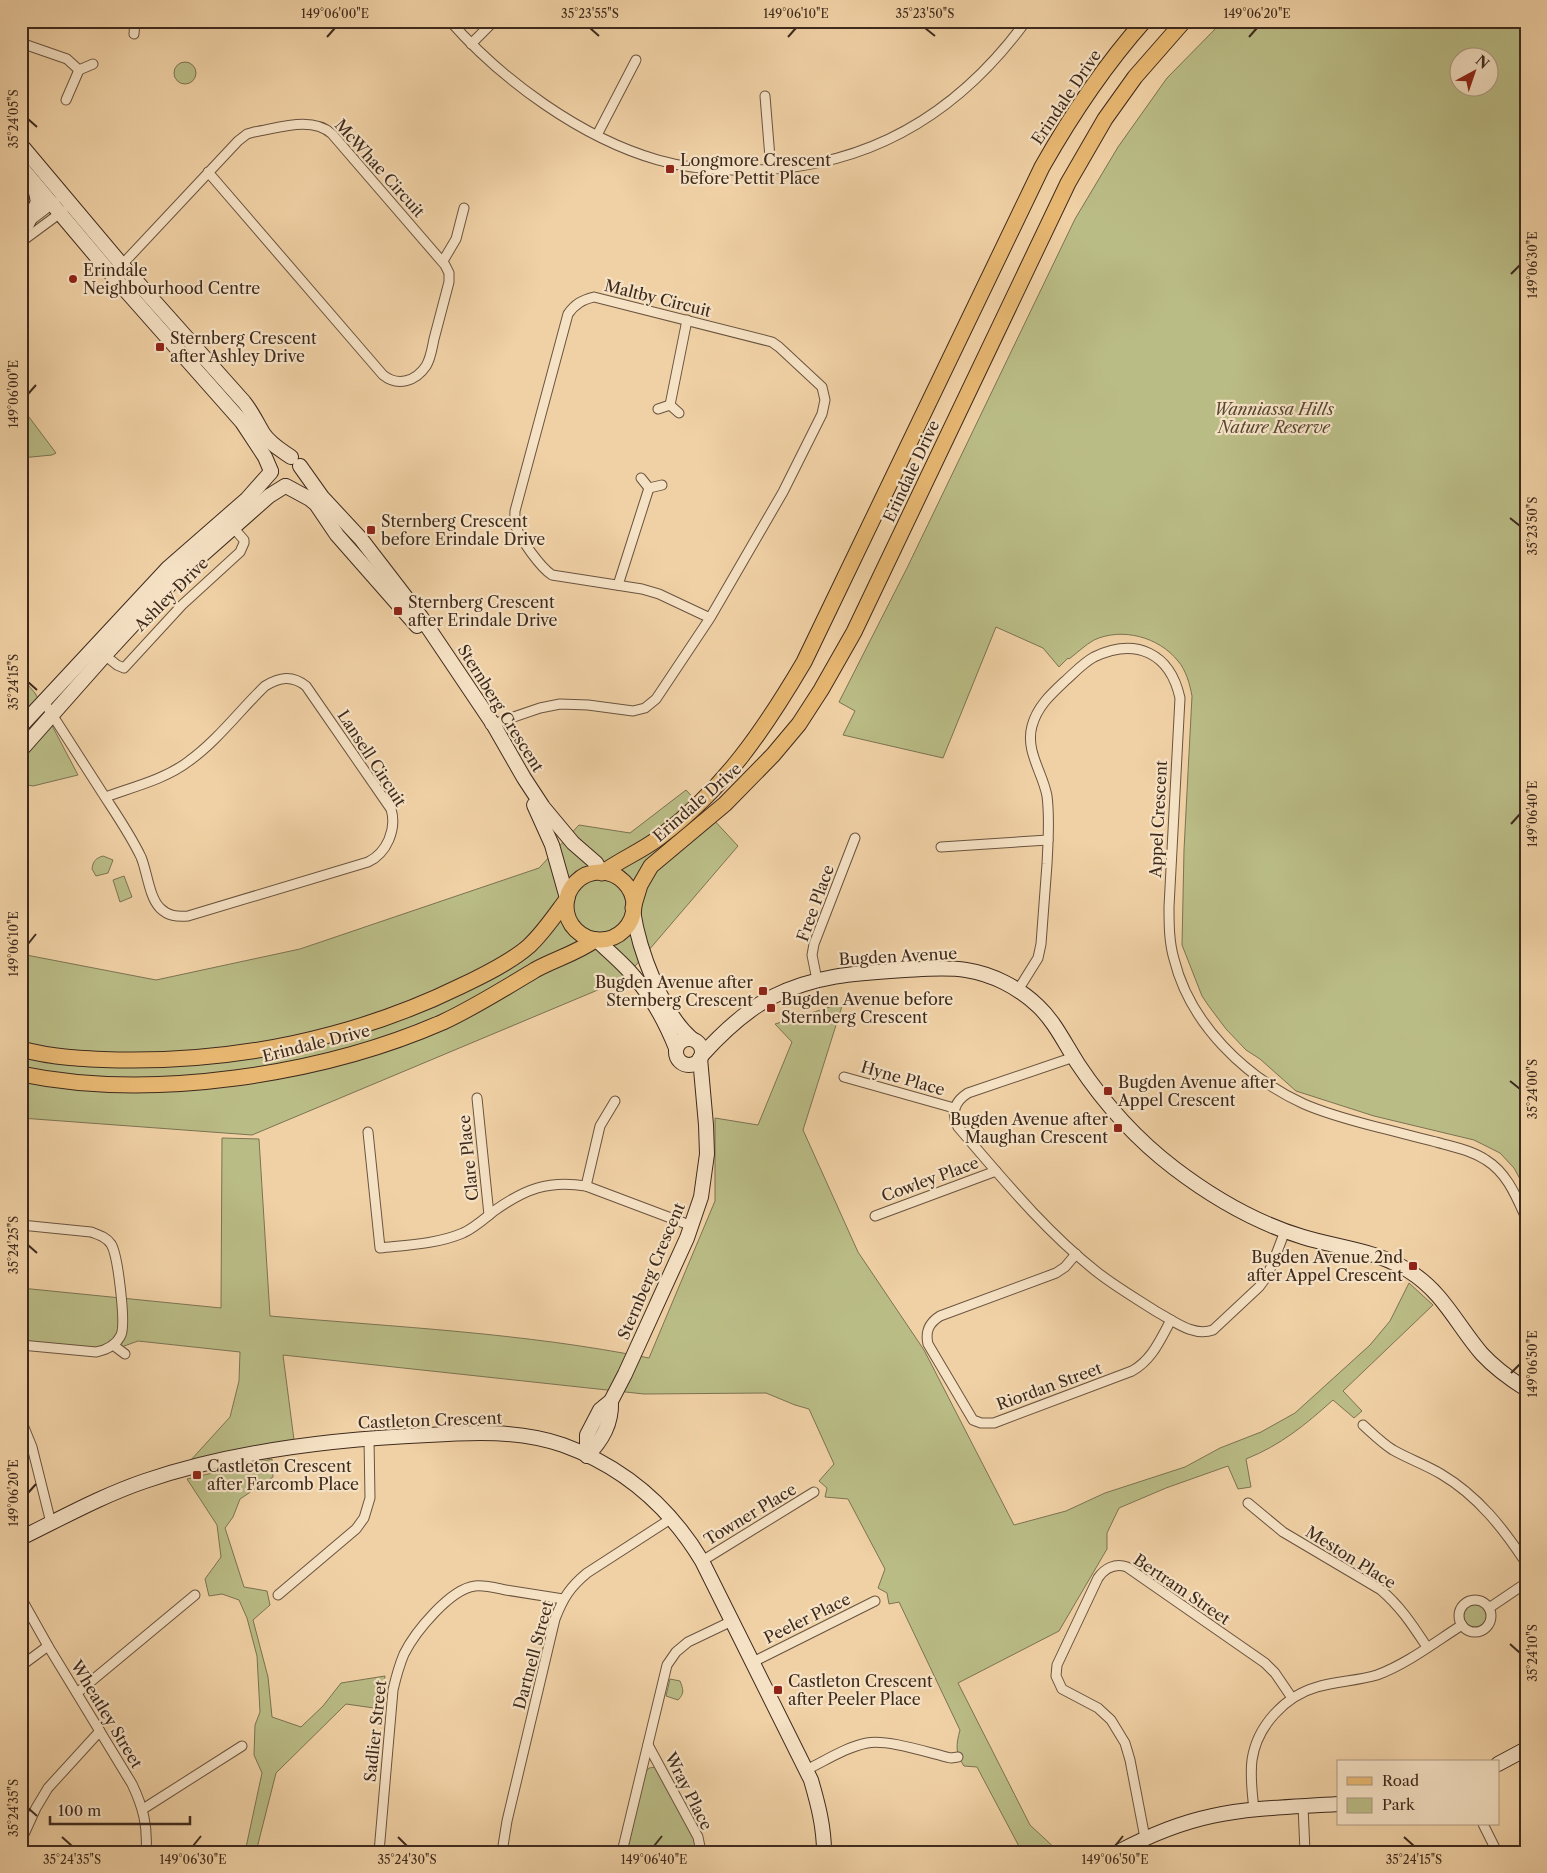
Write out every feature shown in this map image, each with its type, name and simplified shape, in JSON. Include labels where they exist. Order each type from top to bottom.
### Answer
[{"type":"main road","name":"Erindale Drive","points":[[602,872],[659,838],[699,804],[740,761],[783,698],[812,644],[1042,167],[1084,96],[1106,66],[1144,21]]},
{"type":"main road","points":[[1068,183],[1101,116],[1130,73],[1172,21]]},
{"type":"main road","name":"Erindale Drive","points":[[633,910],[640,885],[651,866],[725,804],[750,780],[799,724],[822,690],[854,632],[1068,183],[1105,118],[1135,77],[1184,21]]},
{"type":"main road","points":[[602,872],[615,876],[625,884],[632,895],[633,910],[631,918],[623,930],[611,938],[596,940],[584,936],[570,923],[566,911],[567,898],[577,881],[588,875],[602,872]]},
{"type":"main road","name":"Erindale Drive","points":[[21,1050],[61,1056],[129,1060],[170,1060],[245,1053],[348,1030],[421,1005],[460,987],[501,964],[528,947],[542,932],[567,898]]},
{"type":"main road","name":"Erindale Drive","points":[[21,1074],[59,1081],[120,1084],[179,1083],[260,1075],[358,1052],[442,1022],[480,1004],[537,969],[586,947],[596,940]]},
{"type":"street","points":[[134,34],[135,21]]},
{"type":"street","points":[[450,21],[471,44],[518,85],[552,109],[597,135],[637,153],[680,165],[724,171],[771,170],[812,165],[853,154],[885,141],[917,124],[947,104],[975,81],[1000,54],[1026,21]]},
{"type":"street","points":[[471,44],[494,21]]},
{"type":"street","points":[[21,42],[67,59],[79,70]]},
{"type":"street","points":[[597,135],[636,60]]},
{"type":"street","points":[[66,100],[79,70],[93,64]]},
{"type":"street","points":[[766,96],[771,170]]},
{"type":"street","name":"McWhae Circuit","points":[[117,270],[208,172],[247,134],[317,124],[325,128],[443,261],[449,273],[449,282],[429,361],[409,385],[390,380],[383,375],[208,172]]},
{"type":"street","name":"Sternberg Crescent","points":[[21,145],[62,204],[242,422],[261,451],[271,471]]},
{"type":"street","name":"Sternberg Crescent","points":[[21,167],[34,183],[62,204]]},
{"type":"street","points":[[24,226],[38,202],[34,183]]},
{"type":"street","points":[[24,226],[62,204]]},
{"type":"street","points":[[21,242],[62,204]]},
{"type":"street","points":[[443,261],[456,239],[464,208]]},
{"type":"street","name":"Sternberg Crescent","points":[[117,270],[244,402],[273,445],[295,462],[322,497],[361,540],[403,592],[544,807],[573,843],[596,863],[602,872]]},
{"type":"street","name":"Maltby Circuit","points":[[490,725],[540,708],[560,704],[588,704],[633,711],[645,708],[656,698],[710,618],[783,492],[822,414],[825,400],[822,387],[772,342],[594,297],[583,299],[568,314],[518,502],[516,526],[520,535],[548,572],[561,577],[642,589],[659,594],[710,618]]},
{"type":"street","points":[[670,405],[687,320]]},
{"type":"street","points":[[658,409],[670,405]]},
{"type":"street","points":[[670,405],[680,413]]},
{"type":"street","points":[[286,456],[295,462],[300,471],[298,480],[285,486],[274,480],[271,471],[277,458],[286,456]]},
{"type":"street","name":"Ashley Drive","points":[[21,726],[44,702],[175,580],[229,523],[271,471]]},
{"type":"street","points":[[641,478],[649,488]]},
{"type":"street","points":[[649,488],[662,485]]},
{"type":"street","name":"Sternberg Crescent","points":[[285,486],[316,504],[337,535],[442,654]]},
{"type":"street","name":"Ashley Drive","points":[[229,523],[285,486]]},
{"type":"street","points":[[618,585],[649,488]]},
{"type":"street","name":"Ashley Drive","points":[[100,650],[117,665],[124,668],[182,605],[240,552],[244,540],[229,523]]},
{"type":"street","name":"Appel Crescent","points":[[1018,990],[1038,958],[1041,944],[1049,820],[1046,795],[1030,742],[1031,729],[1039,708],[1048,696],[1086,662],[1109,651],[1125,648],[1140,650],[1160,659],[1170,670],[1177,683],[1180,698],[1169,934],[1181,983],[1198,1016],[1227,1050],[1250,1071],[1276,1089],[1304,1104],[1334,1116],[1461,1149],[1486,1160],[1506,1179],[1516,1195],[1526,1218]]},
{"type":"street","name":"Ashley Drive","points":[[21,750],[52,714],[100,650]]},
{"type":"street","name":"Lansell Circuit","points":[[44,702],[105,797],[128,832],[141,858],[155,902],[166,913],[176,916],[188,916],[368,862],[381,853],[393,828],[394,818],[391,809],[306,686],[294,679],[285,678],[275,680],[266,686],[204,749],[181,767],[163,776],[105,797]]},
{"type":"street","name":"Sternberg Crescent","points":[[490,725],[545,828],[552,845],[567,898]]},
{"type":"street","name":"Free Place","points":[[817,980],[812,954],[814,944],[855,838]]},
{"type":"street","points":[[941,847],[1048,840]]},
{"type":"street","points":[[596,940],[631,973],[649,996],[669,1029],[678,1059],[685,1064],[694,1064],[701,1057],[700,1044],[692,1039],[675,1022],[663,1000],[640,941],[633,910]]},
{"type":"street","name":"Bugden Avenue","points":[[692,1039],[712,1037],[724,1031],[770,998],[817,980],[844,974],[944,968],[967,970],[989,976],[1018,990],[1037,1005],[1053,1022],[1074,1057],[1115,1112],[1140,1139],[1172,1166],[1210,1193],[1237,1209],[1285,1231],[1379,1256],[1410,1271],[1442,1299],[1484,1356],[1506,1376],[1526,1389]]},
{"type":"street","name":"Bugden Avenue","points":[[701,1057],[724,1031]]},
{"type":"street","points":[[676,1048],[683,1039],[692,1039]]},
{"type":"street","name":"Sternberg Crescent","points":[[587,1456],[587,1435],[600,1410],[611,1401],[628,1369],[692,1226],[704,1182],[706,1154],[701,1057]]},
{"type":"street","points":[[1074,1057],[968,1093],[960,1098],[954,1108],[954,1118],[958,1127],[1026,1206],[1076,1254],[1121,1290],[1195,1332],[1206,1332],[1212,1330],[1259,1288],[1272,1265],[1285,1231]]},
{"type":"street","name":"Sternberg Crescent","points":[[685,1064],[696,1076],[702,1090]]},
{"type":"street","name":"Hyne Place","points":[[844,1077],[954,1108]]},
{"type":"street","name":"Clare Place","points":[[477,1098],[490,1215]]},
{"type":"street","points":[[586,1186],[600,1126],[615,1101]]},
{"type":"street","points":[[368,1132],[380,1248],[446,1239],[465,1232],[512,1198],[530,1189],[551,1184],[568,1183],[586,1186],[692,1226]]},
{"type":"street","name":"Cowley Place","points":[[875,1216],[996,1171]]},
{"type":"street","points":[[21,1225],[91,1232],[102,1235],[110,1242],[116,1257],[123,1324],[121,1336],[107,1350],[96,1352],[21,1344]]},
{"type":"street","name":"Riordan Street","points":[[1076,1254],[1065,1267],[1056,1273],[940,1316],[930,1324],[926,1336],[928,1344],[973,1420],[981,1423],[994,1423],[1142,1366],[1150,1357],[1171,1320]]},
{"type":"street","points":[[113,1345],[125,1354]]},
{"type":"street","name":"Sternberg Crescent","points":[[587,1456],[600,1442],[612,1415],[611,1401]]},
{"type":"street","points":[[21,1420],[32,1447],[51,1523]]},
{"type":"street","points":[[1363,1425],[1394,1450],[1442,1475],[1464,1490],[1485,1508],[1503,1529],[1526,1563]]},
{"type":"street","name":"Castleton Crescent","points":[[21,1538],[92,1502],[144,1481],[196,1466],[305,1446],[369,1439],[482,1433],[531,1437],[563,1445],[612,1468],[646,1491],[688,1538],[702,1561],[806,1770],[818,1802],[824,1852]]},
{"type":"street","points":[[563,1445],[587,1435]]},
{"type":"street","points":[[278,1595],[356,1529],[364,1518],[370,1498],[369,1439]]},
{"type":"street","points":[[600,1442],[606,1459],[612,1468]]},
{"type":"street","name":"Towner Place","points":[[702,1561],[814,1492]]},
{"type":"street","name":"Meston Place","points":[[1248,1503],[1283,1532],[1382,1590],[1401,1609],[1427,1647]]},
{"type":"street","name":"Dartnell Street","points":[[502,1852],[507,1821],[550,1638],[563,1599],[576,1582],[587,1573],[672,1518]]},
{"type":"street","name":"Bertram Street","points":[[1145,1838],[1125,1743],[1111,1720],[1090,1703],[1062,1689],[1056,1676],[1057,1665],[1102,1572],[1111,1566],[1121,1565],[1126,1567],[1265,1664],[1275,1673],[1292,1698]]},
{"type":"street","points":[[1489,1608],[1526,1583]]},
{"type":"street","name":"Sadlier Street","points":[[379,1852],[392,1690],[400,1665],[416,1634],[451,1598],[461,1591],[472,1587],[487,1587],[563,1599]]},
{"type":"street","points":[[77,1693],[195,1595]]},
{"type":"street","name":"Wheatley Street","points":[[21,1598],[132,1784],[143,1809],[147,1827],[146,1852]]},
{"type":"street","name":"Peeler Place","points":[[752,1662],[875,1601]]},
{"type":"street","points":[[1479,1601],[1489,1608],[1490,1622],[1480,1631],[1467,1630],[1462,1625],[1460,1613],[1467,1603],[1479,1601]]},
{"type":"street","name":"Wray Place","points":[[622,1852],[667,1665],[676,1652],[688,1642],[732,1621]]},
{"type":"street","points":[[1254,1809],[1251,1774],[1252,1757],[1258,1740],[1272,1717],[1292,1698],[1318,1687],[1357,1681],[1379,1674],[1400,1664],[1462,1625]]},
{"type":"street","points":[[21,1666],[48,1646]]},
{"type":"street","points":[[21,1840],[48,1788],[100,1731]]},
{"type":"street","points":[[806,1770],[853,1747],[867,1743],[880,1743],[958,1758]]},
{"type":"street","name":"Wray Place","points":[[648,1745],[698,1837],[701,1852]]},
{"type":"street","points":[[143,1809],[242,1746]]},
{"type":"street","points":[[1500,1763],[1526,1749]]},
{"type":"street","points":[[1118,1852],[1145,1838],[1185,1823],[1213,1816],[1254,1809],[1337,1804]]},
{"type":"street","points":[[1303,1806],[1305,1852]]},
{"type":"street","points":[[1484,1826],[1497,1852]]},
{"type":"green space","name":"Wanniassa Hills Nature Reserve","points":[[1223,21],[1526,21],[1526,1190],[1514,1168],[1500,1153],[1474,1140],[1374,1116],[1296,1091],[1260,1059],[1246,1050],[1226,1029],[1208,1005],[1202,996],[1182,945],[1184,850],[1192,696],[1181,665],[1161,646],[1150,640],[1128,635],[1116,634],[1105,636],[1091,642],[1068,658],[1059,667],[1043,648],[996,627],[943,758],[843,735],[855,711],[839,702],[907,568],[1075,219],[1118,147],[1167,78]]},
{"type":"green space","points":[[185,62],[195,69],[196,73],[189,83],[185,84],[175,77],[174,73],[181,63]]},
{"type":"green space","points":[[26,413],[56,453],[21,458],[21,449],[28,431]]},
{"type":"green space","points":[[21,677],[35,693],[78,775],[33,786],[21,784]]},
{"type":"green space","points":[[686,790],[738,846],[624,979],[252,1135],[21,1118],[21,954],[156,980],[300,949],[539,868],[579,825],[630,833]]},
{"type":"green space","points":[[103,856],[113,860],[108,873],[96,876],[92,869],[93,864]]},
{"type":"green space","points":[[124,876],[132,897],[120,902],[113,880]]},
{"type":"green space","points":[[843,1003],[803,1130],[858,1252],[924,1350],[1014,1525],[1066,1511],[1105,1493],[1185,1467],[1220,1448],[1261,1432],[1295,1413],[1370,1345],[1390,1321],[1409,1283],[1433,1305],[1343,1391],[1362,1411],[1354,1418],[1333,1400],[1292,1434],[1246,1459],[1251,1487],[1238,1489],[1228,1466],[1166,1488],[1119,1508],[1107,1533],[1107,1549],[1059,1631],[958,1683],[1030,1825],[1059,1852],[1022,1852],[977,1767],[964,1766],[961,1761],[957,1749],[960,1730],[899,1602],[889,1604],[887,1593],[878,1588],[885,1569],[848,1499],[825,1497],[827,1488],[819,1481],[834,1464],[809,1409],[766,1393],[644,1394],[283,1355],[294,1440],[190,1461],[230,1417],[239,1381],[240,1352],[138,1341],[116,1349],[21,1343],[21,1288],[221,1308],[222,1138],[259,1139],[270,1316],[555,1342],[649,1358],[715,1201],[715,1118],[758,1125],[792,1042],[775,1024]]},
{"type":"green space","points":[[272,1459],[273,1477],[240,1499],[233,1517],[225,1528],[244,1587],[267,1591],[270,1605],[253,1620],[268,1677],[272,1717],[301,1727],[323,1706],[341,1683],[385,1676],[381,1709],[346,1704],[276,1773],[256,1852],[245,1852],[262,1773],[254,1755],[255,1725],[260,1712],[257,1656],[247,1618],[239,1600],[222,1594],[209,1596],[205,1579],[221,1557],[217,1525],[187,1479]]},
{"type":"green space","points":[[1475,1603],[1480,1604],[1486,1610],[1486,1620],[1480,1626],[1475,1627],[1470,1626],[1464,1620],[1463,1615],[1464,1610],[1470,1604]]},
{"type":"green space","points":[[670,1679],[680,1681],[682,1686],[682,1695],[678,1700],[666,1696]]},
{"type":"green space","points":[[656,1767],[695,1837],[697,1852],[627,1852],[645,1773],[649,1768]]},
{"type":"place","name":"Longmore Crescent before Pettit Place","points":[[670,169]]},
{"type":"place","name":"Erindale Neighbourhood Centre","points":[[73,279]]},
{"type":"place","name":"Sternberg Crescent after Ashley Drive","points":[[160,347]]},
{"type":"place","name":"Sternberg Crescent before Erindale Drive","points":[[371,530]]},
{"type":"place","name":"Sternberg Crescent after Erindale Drive","points":[[398,611]]},
{"type":"place","name":"Bugden Avenue after Sternberg Crescent","points":[[763,991]]},
{"type":"place","name":"Bugden Avenue before Sternberg Crescent","points":[[771,1008]]},
{"type":"place","name":"Bugden Avenue after Appel Crescent","points":[[1108,1091]]},
{"type":"place","name":"Bugden Avenue after Maughan Crescent","points":[[1118,1128]]},
{"type":"place","name":"Bugden Avenue 2nd after Appel Crescent","points":[[1413,1266]]},
{"type":"place","name":"Castleton Crescent after Farcomb Place","points":[[197,1475]]},
{"type":"place","name":"Castleton Crescent after Peeler Place","points":[[778,1690]]}]
